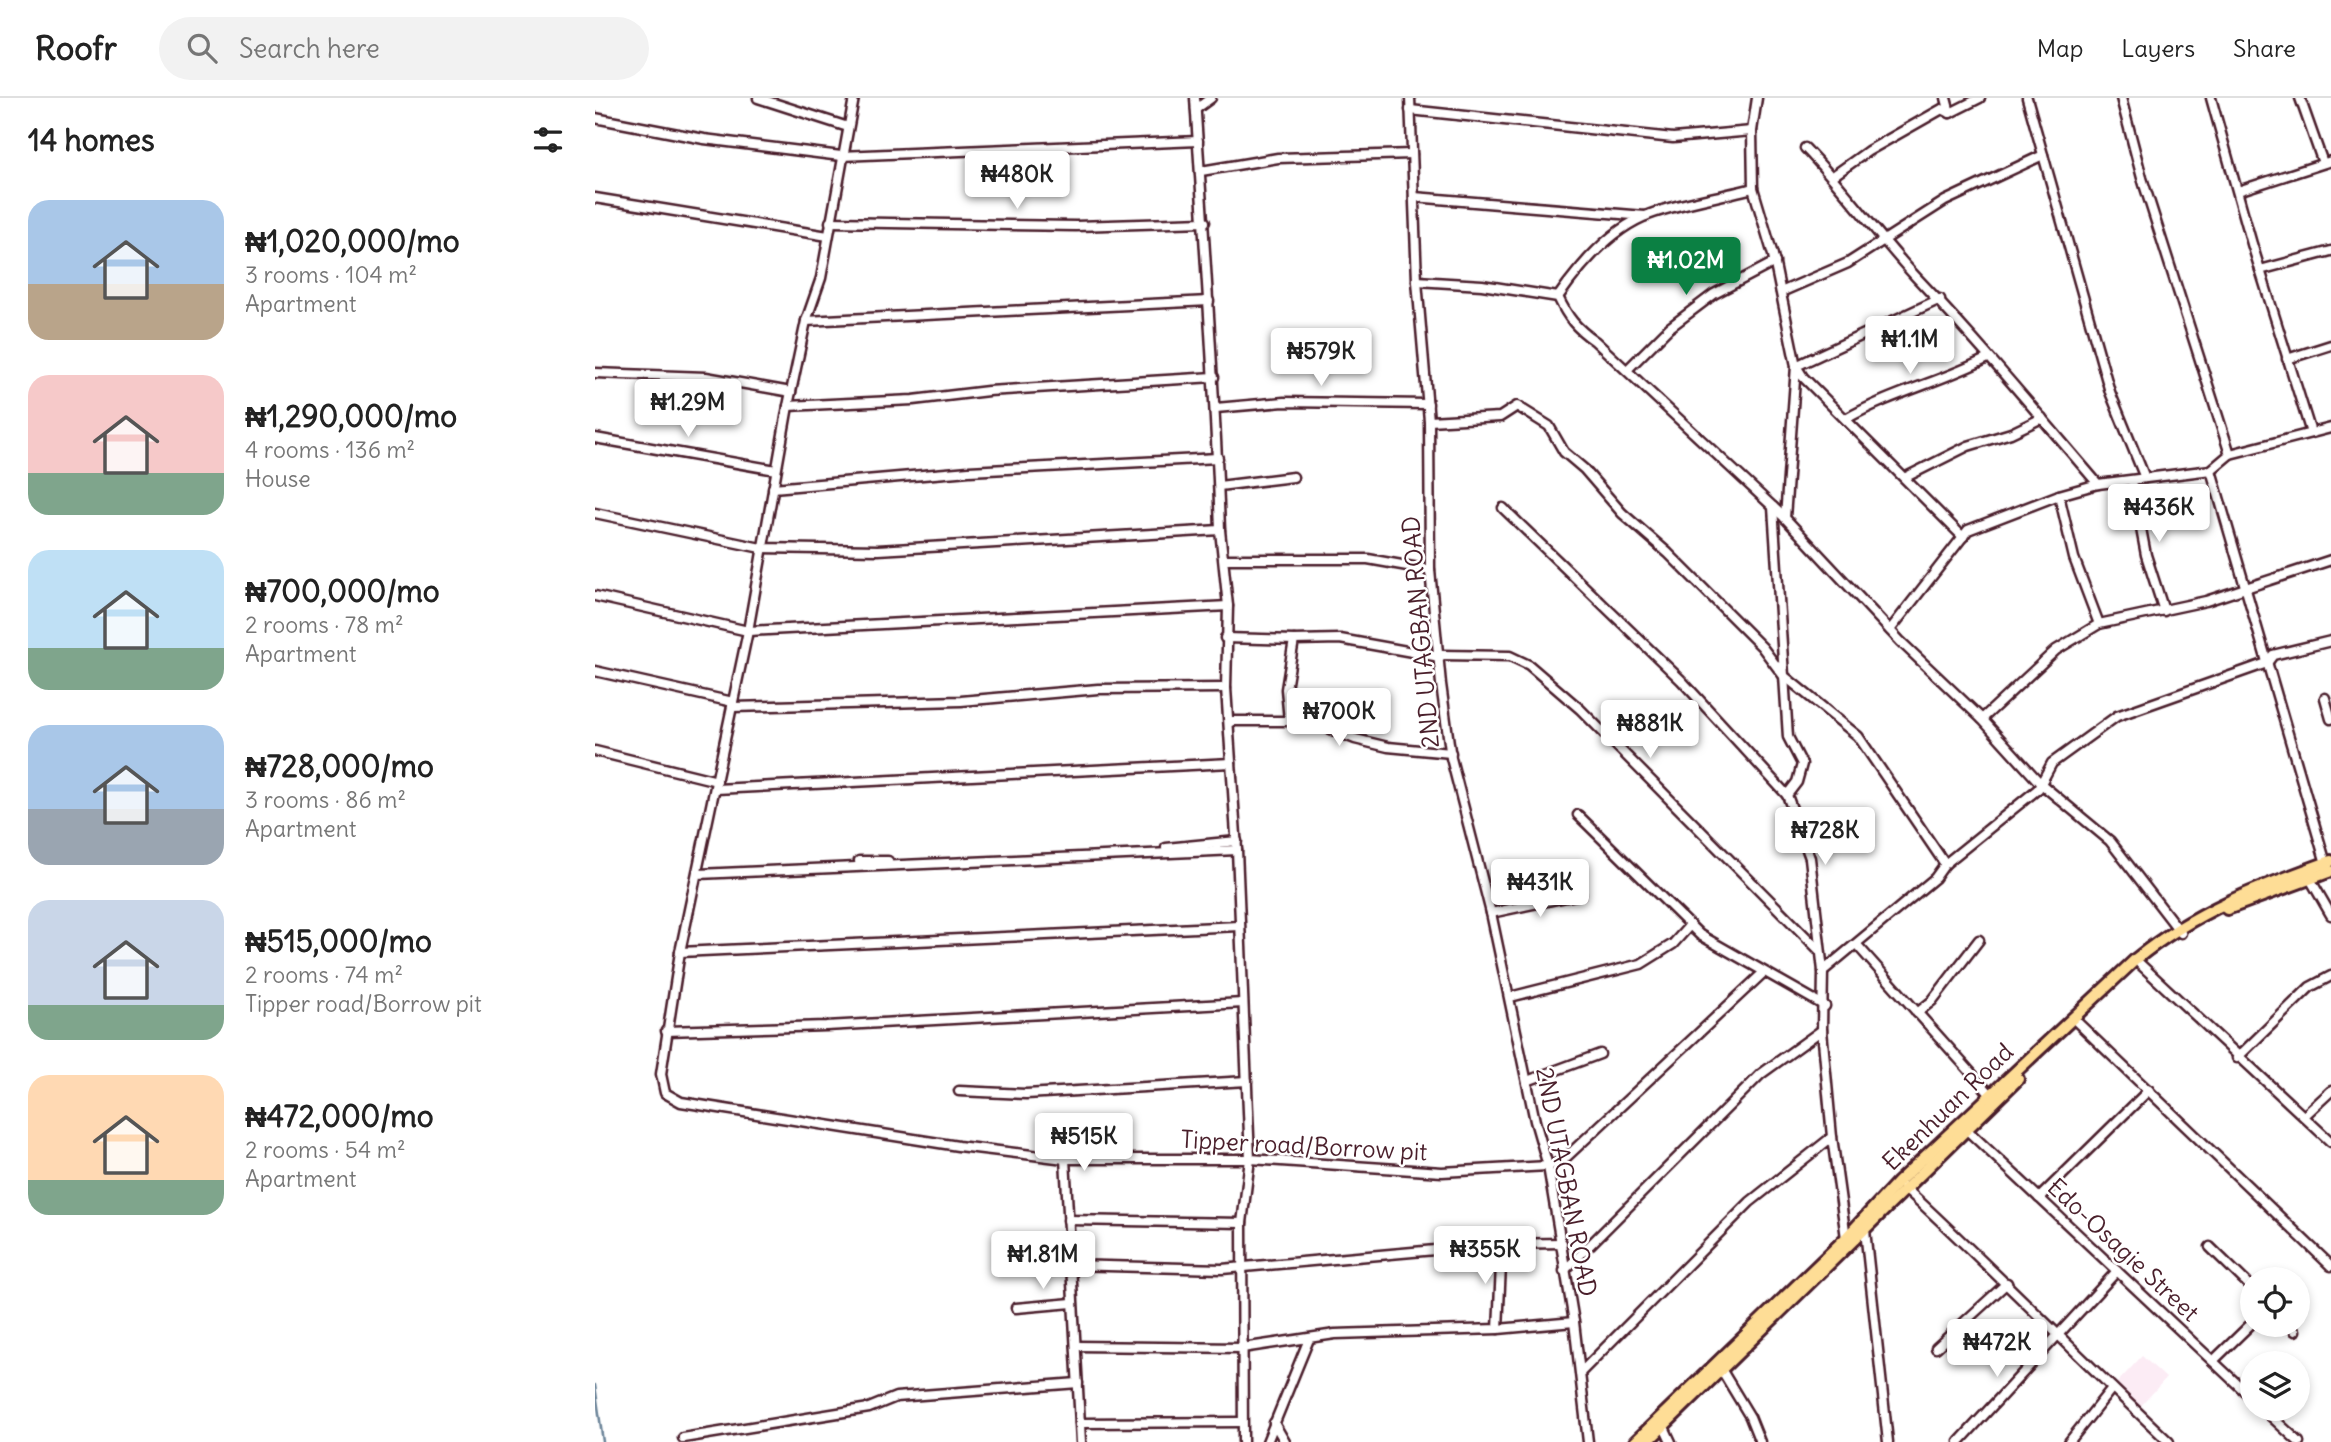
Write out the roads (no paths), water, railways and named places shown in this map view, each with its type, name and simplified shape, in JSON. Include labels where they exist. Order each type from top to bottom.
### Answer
[{"type":"main road","name":"Ekenhuan Road","points":[[1635,1442],[1902,1185],[1991,1094],[2136,960],[2216,906],[2329,867]]},
{"type":"main road","name":"Ekenhuan Road","points":[[1647,1442],[1865,1230],[1902,1185],[1967,1130],[2077,1022],[2180,930]]},
{"type":"street","points":[[758,98],[848,127]]},
{"type":"street","points":[[854,98],[841,156],[821,278],[806,321],[791,391],[748,631],[680,952],[666,1031],[826,1026],[1243,1003]]},
{"type":"street","points":[[1195,98],[1216,408],[1220,530],[1228,606],[1224,638],[1237,846],[1250,1158],[1242,1223],[1243,1442]]},
{"type":"street","points":[[1196,109],[1211,98]]},
{"type":"street","name":"2ND UTAGBAN ROAD","points":[[1410,98],[1417,281],[1429,421],[1430,570],[1451,753],[1491,913],[1548,1166],[1574,1322],[1588,1442]]},
{"type":"street","points":[[1757,98],[1752,131],[1753,188],[1775,262],[1796,366],[1785,518]]},
{"type":"street","points":[[1946,98],[1950,113]]},
{"type":"street","points":[[1950,113],[1980,98]]},
{"type":"street","points":[[2027,98],[2110,393],[2145,478]]},
{"type":"street","points":[[2121,98],[2142,178],[2229,454]]},
{"type":"street","points":[[2211,98],[2260,270],[2311,433]]},
{"type":"street","points":[[2238,191],[2327,162],[2300,98]]},
{"type":"street","points":[[1833,176],[1868,151],[1942,109],[1950,113]]},
{"type":"street","points":[[1410,110],[1673,138],[1752,131]]},
{"type":"street","points":[[595,118],[704,139],[841,156],[1198,141]]},
{"type":"street","points":[[1805,148],[1833,176],[1916,277],[1940,299],[1988,359],[2098,484]]},
{"type":"street","points":[[1201,171],[1278,158],[1412,154]]},
{"type":"street","points":[[1781,292],[1848,263],[1945,201],[2043,155]]},
{"type":"street","points":[[1558,297],[1576,272],[1624,228],[1645,216],[1753,188]]},
{"type":"street","points":[[1414,197],[1645,216]]},
{"type":"street","points":[[595,198],[828,236]]},
{"type":"street","points":[[830,222],[1076,226],[1205,222]]},
{"type":"street","points":[[2260,270],[2331,251]]},
{"type":"street","points":[[1627,370],[1669,328],[1714,294],[1775,262]]},
{"type":"street","points":[[1417,281],[1482,285],[1558,297]]},
{"type":"street","points":[[1558,297],[1576,328],[1627,370],[1785,518],[1890,630],[1982,719],[2040,783],[2111,841],[2180,930]]},
{"type":"street","points":[[1796,366],[1940,299]]},
{"type":"street","points":[[806,321],[1209,301]]},
{"type":"street","points":[[2287,359],[2331,345]]},
{"type":"street","points":[[1846,419],[1876,401],[1945,379],[1988,359]]},
{"type":"street","points":[[1796,366],[1803,377],[1906,477],[1963,537]]},
{"type":"street","points":[[595,373],[706,377],[791,391]]},
{"type":"street","points":[[788,406],[913,400],[988,391],[1214,377]]},
{"type":"street","points":[[1216,408],[1284,402],[1428,404]]},
{"type":"street","points":[[1429,421],[1500,418],[1517,406],[1549,426],[1564,452],[1584,469],[1622,513],[1668,553],[1762,647],[1783,675],[1858,736],[1945,864]]},
{"type":"street","points":[[1906,477],[1968,446],[2011,433],[2042,418]]},
{"type":"street","points":[[1890,630],[1968,530],[2059,495],[2098,484],[2211,470],[2229,454],[2331,428]]},
{"type":"street","points":[[595,438],[776,470]]},
{"type":"street","points":[[773,488],[968,471],[1218,458]]},
{"type":"street","points":[[2211,470],[2329,867]]},
{"type":"street","points":[[1219,486],[1293,477]]},
{"type":"street","points":[[2132,481],[2146,555],[2164,611]]},
{"type":"street","points":[[2059,495],[2074,558],[2099,624]]},
{"type":"street","points":[[1773,507],[1788,737],[1802,764],[1797,782],[1787,794]]},
{"type":"street","points":[[1503,508],[1681,680],[1787,794],[1810,858],[1823,971],[1825,1006],[1822,1030],[1832,1137],[1846,1238]]},
{"type":"street","points":[[595,513],[761,548],[879,550],[1220,530]]},
{"type":"street","points":[[1225,559],[1368,559],[1430,570]]},
{"type":"street","points":[[1982,719],[2056,650],[2099,624],[2164,611],[2247,589],[2331,560]]},
{"type":"street","points":[[595,596],[748,631],[1228,606]]},
{"type":"street","points":[[1224,638],[1340,639],[1440,656],[1510,656],[1529,666],[1580,709],[1820,951]]},
{"type":"street","points":[[1289,720],[1286,689],[1294,640]]},
{"type":"street","points":[[1823,971],[1934,878],[1945,864],[2038,789],[2052,763],[2117,716],[2267,663],[2273,655],[2331,640]]},
{"type":"street","points":[[595,671],[733,704],[961,701],[1098,689],[1226,688]]},
{"type":"street","points":[[2325,698],[2331,719]]},
{"type":"street","points":[[1230,722],[1289,720],[1321,723],[1355,739],[1388,747],[1451,753]]},
{"type":"street","points":[[595,751],[716,785],[1231,762]]},
{"type":"street","points":[[1578,815],[1700,935],[1825,1006]]},
{"type":"street","points":[[698,874],[1237,846]]},
{"type":"street","points":[[859,861],[1010,858],[1237,846]]},
{"type":"street","points":[[2308,875],[2331,915]]},
{"type":"street","points":[[1491,913],[1581,894]]},
{"type":"street","points":[[1510,997],[1641,964],[1674,944],[1690,925]]},
{"type":"street","points":[[863,944],[1239,926]]},
{"type":"street","points":[[680,952],[1239,926]]},
{"type":"street","points":[[1917,1013],[1932,1001],[1979,940]]},
{"type":"street","points":[[1857,945],[1991,1094]]},
{"type":"street","points":[[2140,964],[2331,1142]]},
{"type":"street","points":[[1548,1166],[1561,1162],[1763,973]]},
{"type":"street","points":[[2237,1058],[2310,987],[2331,976]]},
{"type":"street","points":[[2077,1022],[2331,1266]]},
{"type":"street","points":[[1564,1271],[1761,1074],[1822,1030]]},
{"type":"street","name":"Tipper road/Borrow pit","points":[[666,1031],[661,1074],[665,1093],[681,1102],[958,1146],[1065,1159],[1250,1158],[1442,1172],[1548,1166]]},
{"type":"street","points":[[1527,1081],[1600,1054]]},
{"type":"street","points":[[959,1091],[1026,1094],[1247,1081]]},
{"type":"street","points":[[2039,1198],[2149,1090]]},
{"type":"street","points":[[2304,1116],[2331,1091]]},
{"type":"street","name":"Edo-Osagie Street","points":[[1967,1130],[2240,1387]]},
{"type":"street","points":[[1581,1372],[1750,1202],[1832,1137]]},
{"type":"street","points":[[1065,1159],[1081,1442]]},
{"type":"street","points":[[1902,1185],[2007,1283],[2058,1337],[2169,1442]]},
{"type":"street","points":[[1068,1220],[1242,1223]]},
{"type":"street","points":[[1865,1230],[1888,1442]]},
{"type":"street","points":[[1069,1265],[1244,1268],[1502,1244],[1562,1243]]},
{"type":"street","points":[[1498,1329],[1502,1244]]},
{"type":"street","points":[[2210,1247],[2240,1276]]},
{"type":"street","points":[[1959,1442],[2117,1271]]},
{"type":"street","points":[[1936,1348],[2007,1283]]},
{"type":"street","points":[[1016,1308],[1072,1303]]},
{"type":"street","points":[[1076,1346],[1242,1348],[1335,1334],[1498,1329],[1574,1322]]},
{"type":"street","points":[[2213,1361],[2240,1334]]},
{"type":"street","points":[[1268,1442],[1309,1339]]},
{"type":"street","points":[[1721,1370],[1751,1418],[1760,1442]]},
{"type":"street","points":[[683,1438],[869,1408],[896,1397],[1078,1383]]},
{"type":"street","points":[[2069,1442],[2112,1388]]},
{"type":"street","points":[[2276,1421],[2299,1442]]},
{"type":"street","points":[[1080,1423],[1242,1422]]},
{"type":"street","points":[[1274,1423],[1285,1442]]},
{"type":"street","points":[[1664,1427],[1671,1442]]},
{"type":"waterway","points":[[595,1385],[603,1442]]}]
